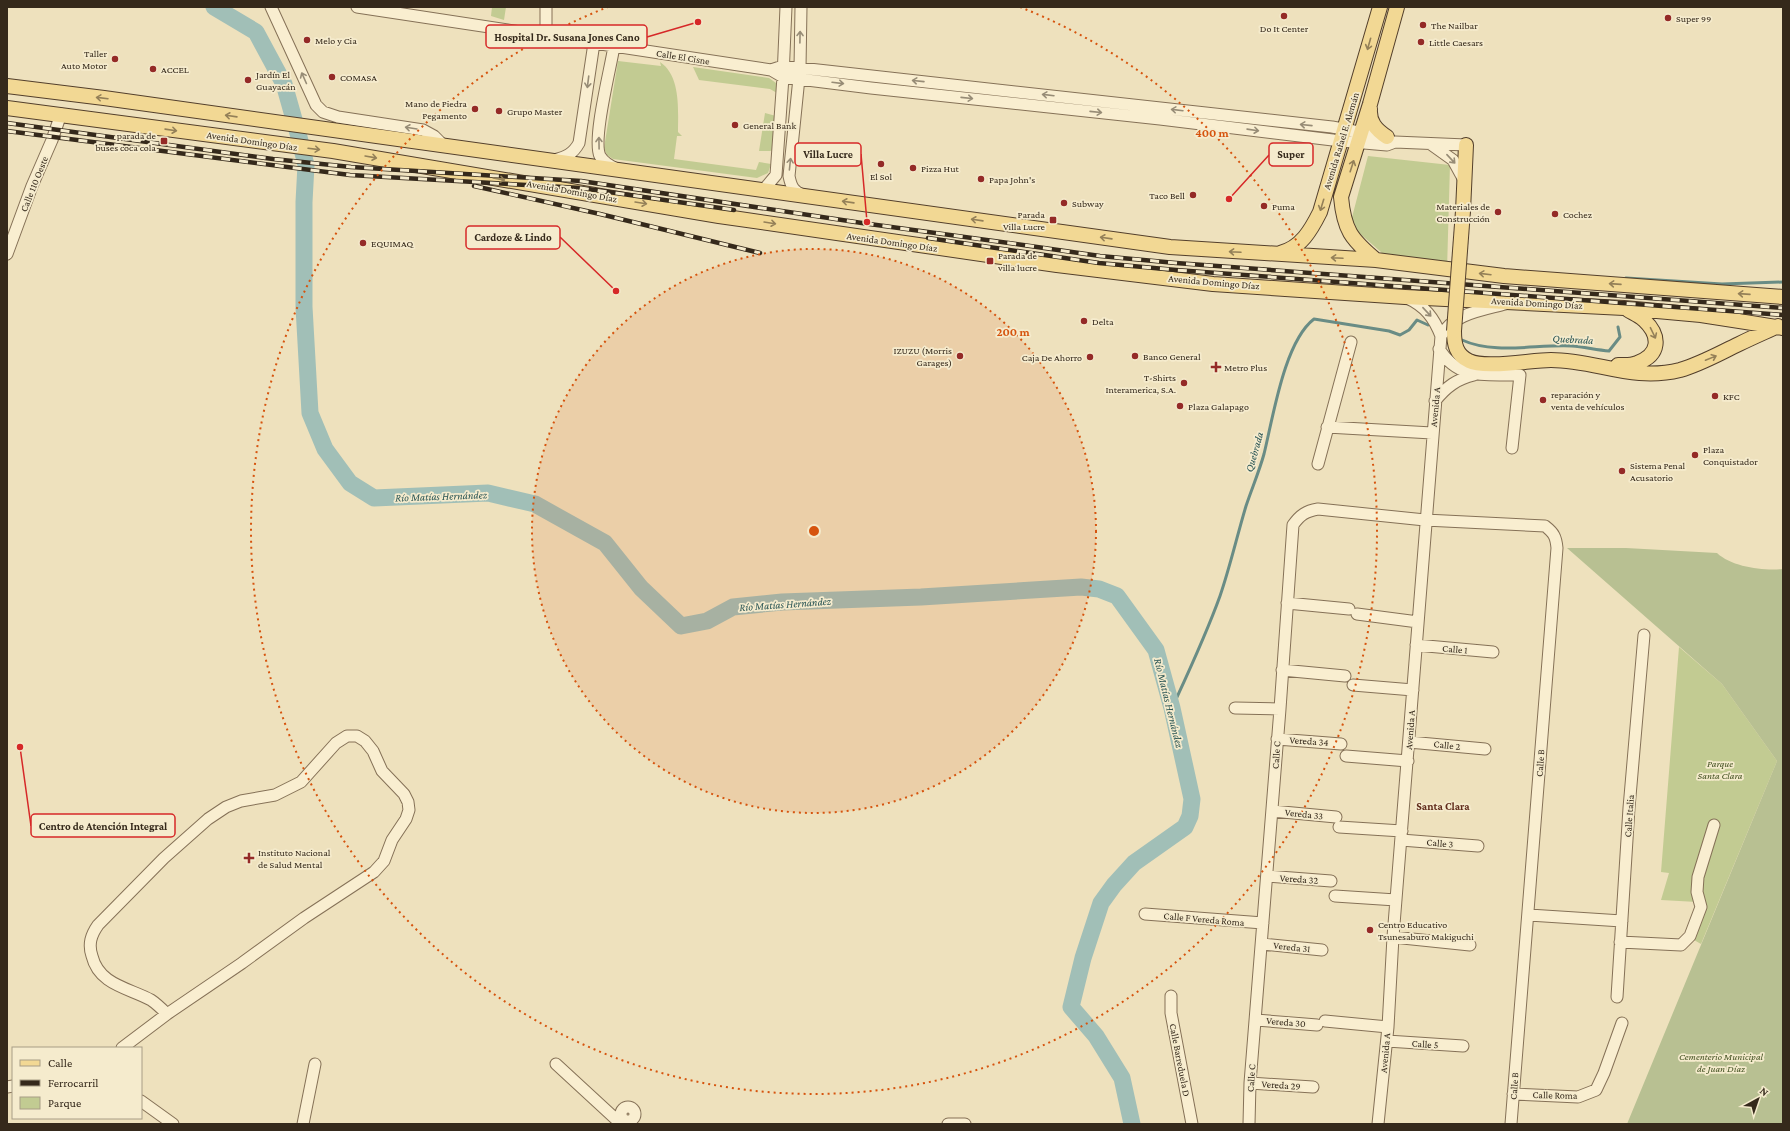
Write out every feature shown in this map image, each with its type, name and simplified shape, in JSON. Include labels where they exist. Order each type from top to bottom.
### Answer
[{"type":"main road","name":"Avenida Rafael E. Alemán","points":[[1274,254],[1289,251],[1303,240],[1320,212],[1380,7]]},
{"type":"main road","name":"Avenida Rafael E. Alemán","points":[[1376,260],[1360,247],[1346,228],[1342,212],[1341,197],[1398,7]]},
{"type":"main road","points":[[7,86],[270,121],[1170,247],[1376,260],[1504,276],[1783,297]]},
{"type":"main road","points":[[1370,104],[1372,124],[1379,132],[1391,139]]},
{"type":"main road","name":"Avenida Domingo Díaz","points":[[7,108],[333,151],[719,216],[1042,263],[1213,284],[1405,297],[1624,308],[1701,315],[1780,327]]},
{"type":"main road","points":[[1466,145],[1454,345],[1461,356],[1470,362],[1488,364],[1552,360],[1649,375],[1681,370],[1780,327]]},
{"type":"main road","points":[[1598,366],[1635,364],[1646,359],[1654,352],[1657,340],[1652,329],[1643,318],[1624,308]]},
{"type":"street","points":[[271,7],[316,105],[323,112],[338,117],[423,130],[434,136],[444,146]]},
{"type":"street","name":"Calle El Cisne","points":[[357,7],[783,72]]},
{"type":"street","points":[[546,7],[546,36]]},
{"type":"street","points":[[758,189],[766,187],[776,175],[786,7]]},
{"type":"street","points":[[801,7],[800,73],[789,176],[790,185],[794,191],[804,196]]},
{"type":"street","points":[[550,160],[566,157],[575,150],[579,143],[594,43]]},
{"type":"street","points":[[614,46],[599,132],[598,146],[600,156],[608,165],[621,170]]},
{"type":"street","points":[[783,72],[1360,137],[1387,145],[1391,139],[1432,144],[1466,145]]},
{"type":"street","name":"Calle 110 Oeste","points":[[7,254],[61,114]]},
{"type":"street","points":[[1432,144],[1453,160],[1464,180]]},
{"type":"street","name":"Avenida A","points":[[1378,1124],[1387,1042],[1393,937],[1408,761],[1440,336],[1436,323],[1428,312],[1417,303],[1405,297]]},
{"type":"street","points":[[1440,336],[1450,323],[1477,312],[1513,302]]},
{"type":"street","points":[[1318,464],[1350,342]]},
{"type":"street","points":[[1439,349],[1446,359],[1455,367],[1466,372],[1478,374],[1520,375],[1512,448]]},
{"type":"street","points":[[1435,402],[1443,391],[1453,383],[1465,377],[1478,374]]},
{"type":"street","points":[[1327,427],[1432,433]]},
{"type":"street","name":"Calle C","points":[[1249,1124],[1250,1083],[1262,944],[1293,525],[1300,515],[1309,510],[1425,520]]},
{"type":"street","name":"Calle B","points":[[1425,520],[1545,526],[1556,538],[1557,548],[1529,915],[1511,1124]]},
{"type":"street","points":[[1288,603],[1418,622]]},
{"type":"street","name":"Calle Italia","points":[[1617,997],[1630,800],[1644,635]]},
{"type":"street","name":"Calle 1","points":[[1416,645],[1493,652]]},
{"type":"street","points":[[1282,670],[1345,676]]},
{"type":"street","points":[[1353,685],[1413,690]]},
{"type":"street","points":[[1235,708],[1280,709]]},
{"type":"street","points":[[123,1047],[167,1014],[380,867],[392,840],[406,819],[409,810],[408,802],[404,794],[382,771],[373,751],[365,741],[357,736],[347,736],[336,743],[301,782],[275,795],[241,801],[226,807],[208,819],[164,858],[98,925],[91,935],[90,950],[93,962],[100,973],[109,982],[150,999],[167,1014]]},
{"type":"street","name":"Vereda 34","points":[[1277,739],[1341,744]]},
{"type":"street","name":"Calle 2","points":[[1409,742],[1485,749]]},
{"type":"street","points":[[1346,756],[1408,761]]},
{"type":"street","name":"Vereda 33","points":[[1272,810],[1402,835]]},
{"type":"street","points":[[1620,942],[1681,945],[1690,936],[1701,907],[1697,892],[1698,877],[1714,825]]},
{"type":"street","name":"Calle 3","points":[[1402,835],[1478,846]]},
{"type":"street","name":"Vereda 32","points":[[1267,876],[1331,881]]},
{"type":"street","points":[[1335,896],[1396,900]]},
{"type":"street","name":"Calle F Vereda Roma","points":[[1145,914],[1263,923]]},
{"type":"street","points":[[1529,915],[1622,921]]},
{"type":"street","points":[[1393,937],[1470,945]]},
{"type":"street","name":"Vereda 31","points":[[1262,944],[1322,950]]},
{"type":"street","name":"Calle Barreduela D","points":[[1171,996],[1171,1013],[1192,1124]]},
{"type":"street","name":"Vereda 30","points":[[1256,1020],[1388,1027]]},
{"type":"street","name":"Calle Roma","points":[[1513,1094],[1578,1097],[1596,1090],[1604,1073],[1622,1023]]},
{"type":"street","name":"Calle 5","points":[[1387,1042],[1463,1046]]},
{"type":"street","points":[[303,1124],[315,1064]]},
{"type":"street","points":[[556,1064],[621,1122]]},
{"type":"street","name":"Vereda 29","points":[[1250,1083],[1313,1087]]},
{"type":"street","points":[[142,1102],[173,1124]]},
{"type":"street","points":[[948,1124],[963,1124]]},
{"type":"green space","points":[[492,7],[506,7],[504,20],[491,16]]},
{"type":"green space","points":[[618,61],[661,66],[660,62],[667,68],[672,76],[677,94],[678,132],[682,136],[677,136],[674,159],[756,170],[759,162],[771,164],[768,173],[757,178],[613,159],[607,155],[604,148]]},
{"type":"green space","points":[[693,67],[769,78],[776,83],[779,92],[777,93],[770,89],[699,80]]},
{"type":"green space","points":[[765,113],[776,116],[774,150],[759,151]]},
{"type":"green space","points":[[1368,156],[1450,165],[1447,270],[1389,259],[1350,225]]},
{"type":"green space","name":"Cementerio Municipal de Juan Díaz","points":[[1567,548],[1626,548],[1717,553],[1723,558],[1739,565],[1757,569],[1783,569],[1783,1124],[1627,1124],[1777,761],[1722,684]]},
{"type":"green space","name":"Parque Santa Clara","points":[[1679,647],[1722,684],[1777,761],[1701,944],[1687,936],[1697,902],[1661,900],[1669,873],[1661,872]]},
{"type":"waterway","name":"Río Matías Hernández","points":[[214,7],[256,32],[284,84],[306,165],[304,202],[304,307],[310,413],[325,449],[350,483],[374,498],[488,493],[535,504],[605,543],[641,588],[681,626],[707,621],[733,607],[782,602],[921,597],[1081,587],[1099,589],[1117,596],[1156,650],[1172,708],[1192,799],[1190,816],[1185,827],[1134,863],[1114,885],[1101,903],[1083,958],[1071,1007],[1096,1036],[1122,1078],[1132,1124]]},
{"type":"waterway","name":"Quebrada","points":[[1626,278],[1722,284],[1783,282]]},
{"type":"waterway","name":"Quebrada","points":[[1172,708],[1203,639],[1220,596],[1246,506],[1264,454],[1287,362],[1304,330],[1314,319],[1389,331],[1400,335],[1409,330],[1417,320],[1428,325]]},
{"type":"waterway","name":"Quebrada","points":[[1462,340],[1488,347],[1516,348],[1572,346],[1609,351],[1620,337],[1618,327]]},
{"type":"railway","points":[[7,123],[273,159],[351,167],[581,181],[862,223],[1100,256],[1176,263],[1783,308]]},
{"type":"railway","points":[[7,131],[350,175],[581,188],[734,210]]},
{"type":"railway","points":[[474,186],[600,214],[760,253]]},
{"type":"railway","points":[[928,238],[1099,263],[1176,270],[1783,315]]},
{"type":"place","name":"Do It Center","points":[[1284,16]]},
{"type":"place","name":"Super 99","points":[[1668,18]]},
{"type":"place","name":"Hospital Dr. Susana Jones Cano","points":[[698,22]]},
{"type":"place","name":"The Nailbar","points":[[1423,25]]},
{"type":"place","name":"Melo y Cia","points":[[307,40]]},
{"type":"place","name":"Little Caesars","points":[[1421,42]]},
{"type":"place","name":"Taller Auto Motor","points":[[115,59]]},
{"type":"place","name":"ACCEL","points":[[153,69]]},
{"type":"place","name":"COMASA","points":[[332,77]]},
{"type":"place","name":"Jardín El Guayacán","points":[[248,80]]},
{"type":"place","name":"Mano de Piedra Pegamento","points":[[475,109]]},
{"type":"place","name":"Grupo Master","points":[[499,111]]},
{"type":"place","name":"General Bank","points":[[735,125]]},
{"type":"place","name":"parada de buses coca cola","points":[[164,141]]},
{"type":"place","name":"El Sol","points":[[881,164]]},
{"type":"place","name":"Pizza Hut","points":[[913,168]]},
{"type":"place","name":"Papa John's","points":[[981,179]]},
{"type":"place","name":"Taco Bell","points":[[1193,195]]},
{"type":"place","name":"Super","points":[[1229,199]]},
{"type":"place","name":"Subway","points":[[1064,203]]},
{"type":"place","name":"Puma","points":[[1264,206]]},
{"type":"place","name":"Materiales de Construcción","points":[[1498,212]]},
{"type":"place","name":"Cochez","points":[[1555,214]]},
{"type":"place","name":"Parada Villa Lucre","points":[[1053,220]]},
{"type":"place","name":"Villa Lucre","points":[[867,222]]},
{"type":"place","name":"EQUIMAQ","points":[[363,243]]},
{"type":"place","name":"Parada de villa lucre","points":[[990,261]]},
{"type":"place","name":"Cardoze & Lindo","points":[[616,291]]},
{"type":"place","name":"Delta","points":[[1084,321]]},
{"type":"place","name":"IZUZU (Morris Garages)","points":[[960,356]]},
{"type":"place","name":"Banco General","points":[[1135,356]]},
{"type":"place","name":"Caja De Ahorro","points":[[1090,357]]},
{"type":"place","name":"Metro Plus","points":[[1216,367]]},
{"type":"place","name":"T-Shirts Interamerica, S.A.","points":[[1184,383]]},
{"type":"place","name":"KFC","points":[[1715,396]]},
{"type":"place","name":"reparación y venta de vehículos","points":[[1543,400]]},
{"type":"place","name":"Plaza Galapago","points":[[1180,406]]},
{"type":"place","name":"Plaza Conquistador","points":[[1695,455]]},
{"type":"place","name":"Sistema Penal Acusatorio","points":[[1622,471]]},
{"type":"place","name":"Centro de Atención Integral","points":[[20,747]]},
{"type":"place","name":"Instituto Nacional de Salud Mental","points":[[249,858]]},
{"type":"place","name":"Centro Educativo Tsunesaburo Makiguchi","points":[[1370,930]]},
{"type":"district","name":"Santa Clara","points":[[1443,806]]}]
